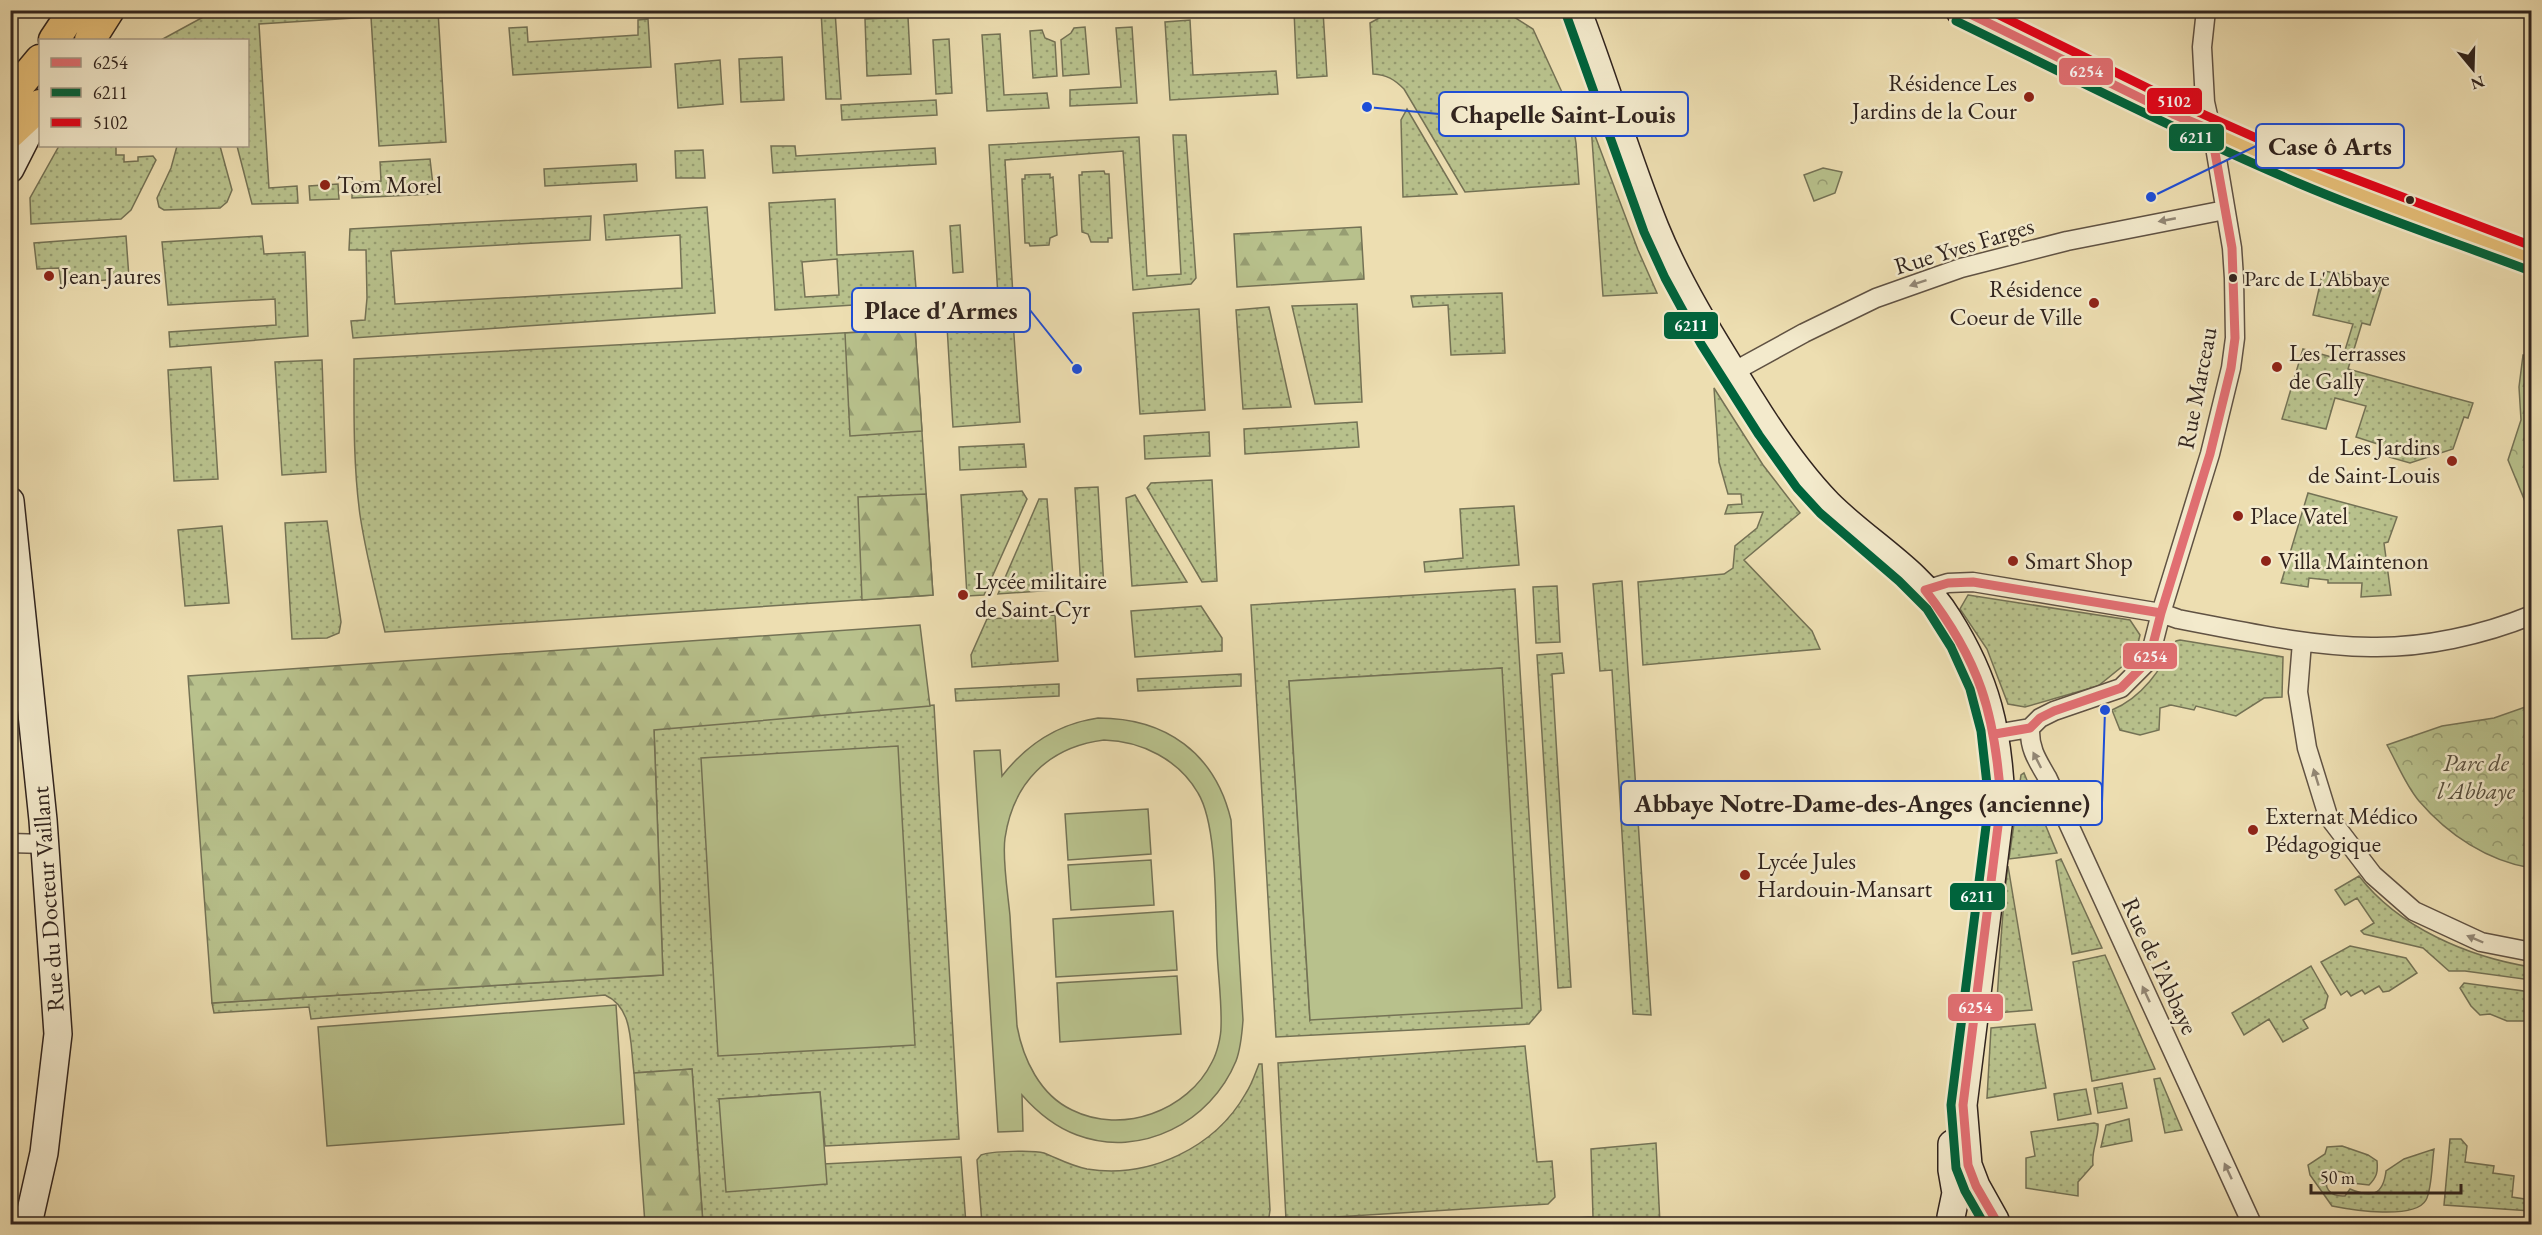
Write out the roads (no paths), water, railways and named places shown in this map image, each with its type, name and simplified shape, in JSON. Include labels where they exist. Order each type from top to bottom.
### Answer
[{"type":"main road","points":[[55,39],[74,10]]},
{"type":"main road","points":[[91,39],[109,10]]},
{"type":"main road","points":[[1961,10],[1995,19],[2173,114],[2305,173],[2532,259]]},
{"type":"main road","points":[[10,96],[39,61]]},
{"type":"main road","points":[[10,133],[39,106]]},
{"type":"street","points":[[1577,10],[1655,228],[1684,291],[1780,448],[1828,504],[1925,590],[1948,617],[1977,672],[1988,700],[1995,734],[2001,802],[1963,1105],[1952,1142],[1952,1170],[1956,1193],[1948,1221]]},
{"type":"street","name":"Rue Marceau","points":[[2030,728],[2040,718],[2054,711],[2121,688],[2149,660],[2161,613],[2210,454],[2231,368],[2235,338],[2235,306],[2232,248],[2205,102],[2202,47],[2206,10]]},
{"type":"street","points":[[10,169],[39,112]]},
{"type":"street","name":"Rue Yves Farges","points":[[1733,372],[1803,333],[1876,298],[1961,268],[2067,241],[2225,210]]},
{"type":"street","name":"Rue du Docteur Vaillant","points":[[10,501],[16,619],[45,844],[58,1034],[44,1153],[43,1224]]},
{"type":"street","points":[[1925,590],[1948,583],[1973,582],[2161,613],[2178,619],[2302,642],[2373,647],[2423,643],[2500,628],[2532,615]]},
{"type":"street","points":[[2302,642],[2298,692],[2307,748],[2328,816],[2373,875],[2414,911],[2481,942],[2532,952]]},
{"type":"street","points":[[1995,734],[2030,728]]},
{"type":"street","name":"Rue de l’Abbaye","points":[[2030,728],[2029,742],[2035,758],[2047,777],[2252,1224]]},
{"type":"street","points":[[10,843],[45,844]]},
{"type":"street","points":[[1963,1105],[1968,1165],[1976,1186],[1996,1222]]},
{"type":"street","name":"Rue du Docteur Vaillant","points":[[28,1224],[44,1153]]},
{"type":"street","points":[[1948,1221],[1970,1210],[1988,1214],[1996,1222]]},
{"type":"place","name":"Résidence Les Jardins de la Cour","points":[[2029,97]]},
{"type":"place","name":"Chapelle Saint-Louis","points":[[1367,107]]},
{"type":"place","name":"Tom Morel","points":[[325,185]]},
{"type":"place","name":"Case ô Arts","points":[[2151,197]]},
{"type":"place","name":"Jean Jaures","points":[[49,276]]},
{"type":"place","name":"Parc de L'Abbaye","points":[[2233,278]]},
{"type":"place","name":"Résidence Coeur de Ville","points":[[2094,303]]},
{"type":"place","name":"Les Terrasses de Gally","points":[[2277,367]]},
{"type":"place","name":"Place d'Armes","points":[[1077,369]]},
{"type":"place","name":"Les Jardins de Saint-Louis","points":[[2452,461]]},
{"type":"place","name":"Place Vatel","points":[[2238,516]]},
{"type":"place","name":"Smart Shop","points":[[2013,561]]},
{"type":"place","name":"Villa Maintenon","points":[[2266,561]]},
{"type":"place","name":"Lycée militaire de Saint-Cyr","points":[[963,595]]},
{"type":"place","name":"Abbaye Notre-Dame-des-Anges (ancienne)","points":[[2105,710]]},
{"type":"place","name":"Externat Médico Pédagogique","points":[[2253,830]]},
{"type":"place","name":"Lycée Jules Hardouin-Mansart","points":[[1745,875]]},
{"type":"park label","name":"Parc de l'Abbaye","points":[[2476,777]]}]
